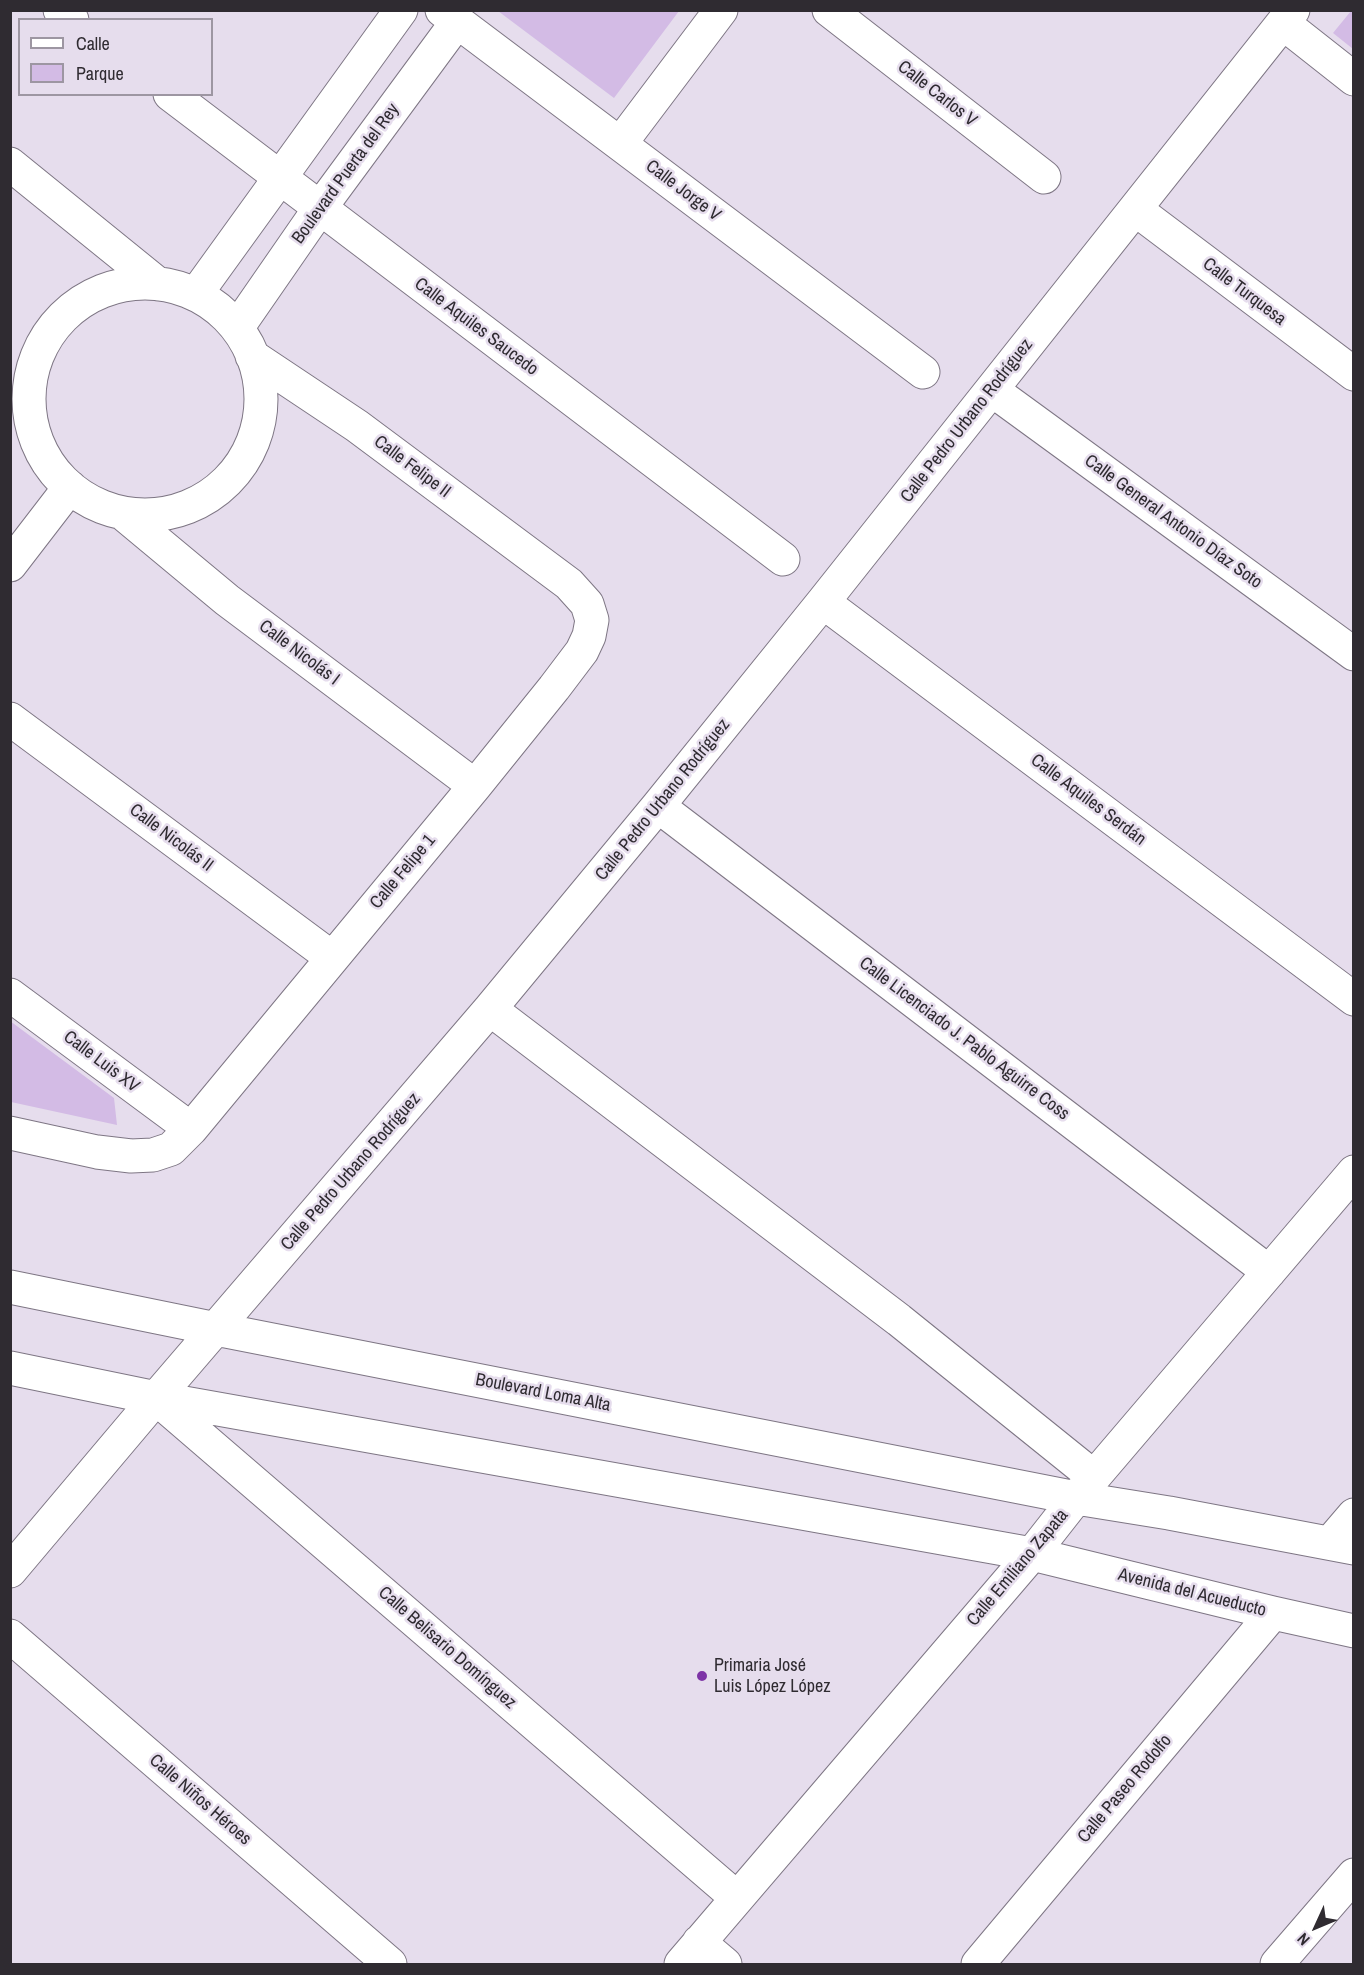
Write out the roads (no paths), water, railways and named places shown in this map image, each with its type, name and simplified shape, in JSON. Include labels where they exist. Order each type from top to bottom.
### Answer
[{"type":"street","points":[[196,294],[401,10]]},
{"type":"street","points":[[620,144],[721,10]]},
{"type":"street","name":"Calle Carlos V","points":[[829,10],[1044,177]]},
{"type":"street","name":"Calle Jorge V","points":[[450,16],[924,372]]},
{"type":"street","name":"Boulevard Puerta del Rey","points":[[237,328],[450,16]]},
{"type":"street","points":[[1288,17],[1353,79]]},
{"type":"street","name":"Calle Pedro Urbano Rodríguez","points":[[10,1571],[490,1009],[658,806],[1288,17]]},
{"type":"street","name":"Calle Aquiles Saucedo","points":[[173,96],[783,559]]},
{"type":"street","points":[[10,164],[158,284]]},
{"type":"street","name":"Calle Turquesa","points":[[1135,209],[1353,374]]},
{"type":"street","points":[[10,435],[60,476],[98,505],[126,516],[164,514],[196,504],[224,485],[246,458],[258,427],[261,393],[252,356],[237,328],[218,309],[196,294],[158,284],[124,285],[93,295],[65,315],[44,341],[32,372],[29,406],[36,439],[60,476]]},
{"type":"street","name":"Calle Felipe II","points":[[252,356],[357,426],[569,584]]},
{"type":"street","name":"Calle General Antonio Díaz Soto","points":[[992,390],[1353,654]]},
{"type":"street","points":[[10,565],[60,476]]},
{"type":"street","name":"Calle Nicolás I","points":[[126,516],[227,600],[475,786]]},
{"type":"street","name":"Calle Felipe 1","points":[[181,1139],[475,786],[582,651],[590,636],[592,620],[587,603],[569,584]]},
{"type":"street","name":"Calle Aquiles Serdán","points":[[823,602],[1353,999]]},
{"type":"street","name":"Calle Nicolás II","points":[[10,719],[331,957]]},
{"type":"street","name":"Calle Licenciado J. Pablo Aguirre Coss","points":[[658,806],[1269,1272]]},
{"type":"street","name":"Calle Luis XV","points":[[10,995],[181,1139]]},
{"type":"street","points":[[490,1009],[898,1320],[1085,1487],[1342,1545],[1353,1515]]},
{"type":"street","points":[[10,1133],[98,1152],[131,1156],[153,1155],[181,1139]]},
{"type":"street","name":"Calle Emiliano Zapata","points":[[690,1953],[1032,1554],[1085,1487],[1353,1172]]},
{"type":"street","name":"Boulevard Loma Alta","points":[[10,1287],[216,1329],[1085,1487]]},
{"type":"street","points":[[10,1368],[156,1398],[1032,1554]]},
{"type":"street","name":"Calle Belisario Domínguez","points":[[156,1398],[737,1898]]},
{"type":"street","name":"Avenida del Acueducto","points":[[1032,1554],[1273,1613],[1353,1630]]},
{"type":"street","name":"Calle Paseo Rodolfo","points":[[978,1965],[1273,1613]]},
{"type":"street","name":"Calle Niños Héroes","points":[[10,1636],[390,1965]]},
{"type":"street","points":[[1277,1965],[1353,1875]]},
{"type":"street","points":[[690,1953],[725,1965]]},
{"type":"place","name":"Primaria José Luis López López","points":[[702,1676]]}]
